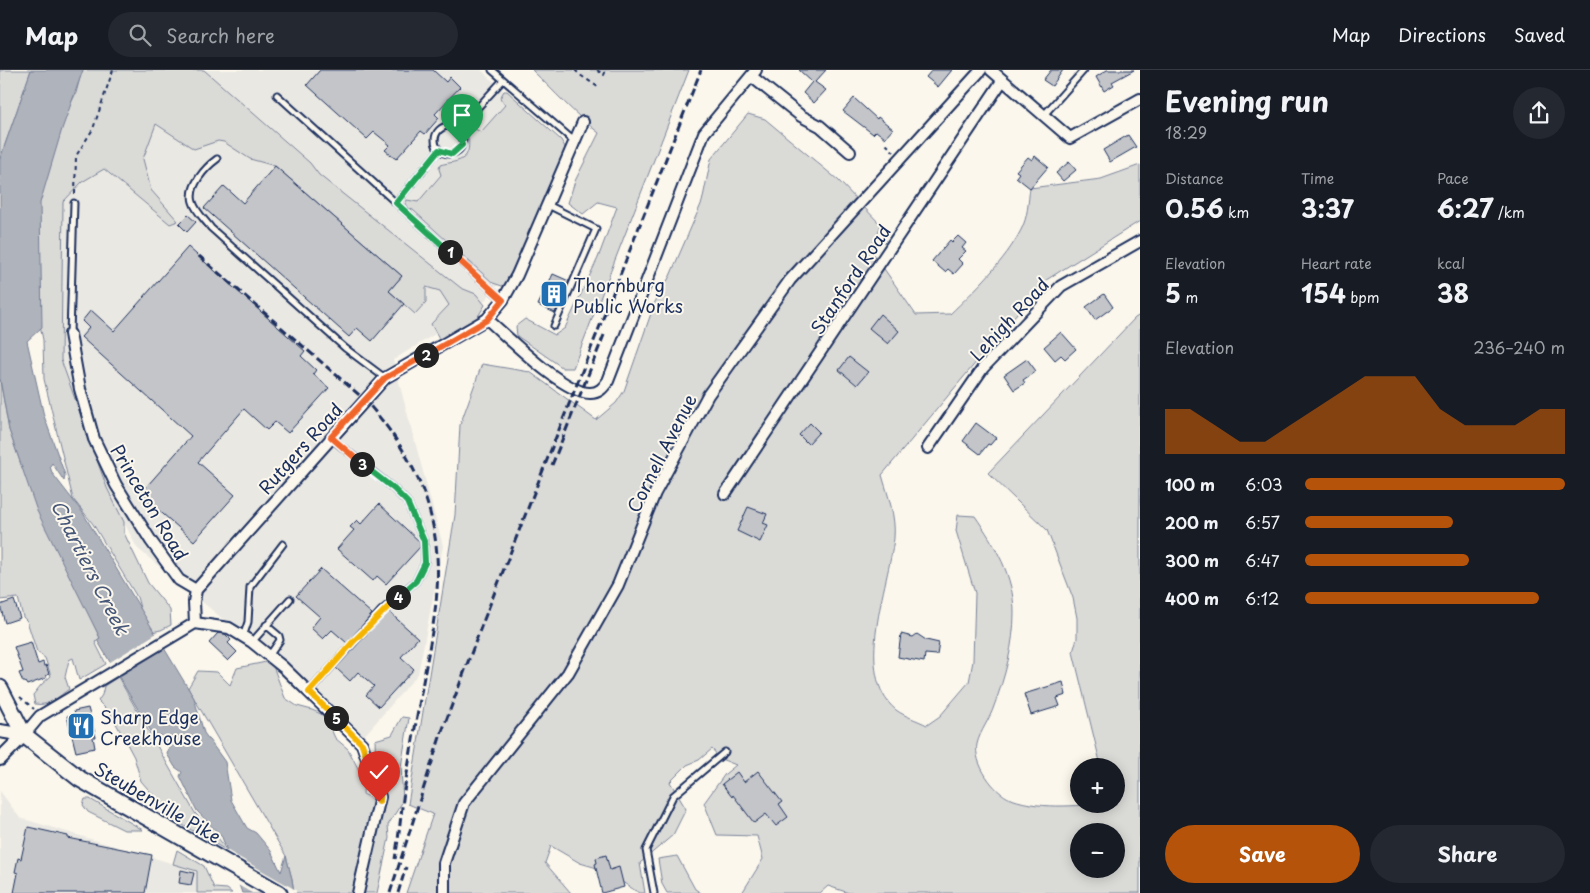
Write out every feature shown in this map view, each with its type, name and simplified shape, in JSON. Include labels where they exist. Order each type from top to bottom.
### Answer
[{"type":"main road","points":[[0,688],[24,735]]},
{"type":"main road","name":"Steubenville Pike","points":[[24,735],[51,757],[108,796],[279,893]]},
{"type":"street","name":"Cornell Avenue","points":[[444,893],[444,863],[464,803],[568,673],[618,585],[655,492],[708,395],[790,280],[981,70]]},
{"type":"street","points":[[991,70],[1042,117],[1070,138],[1140,99]]},
{"type":"street","points":[[487,320],[565,384],[589,394],[596,393],[603,388],[608,381],[704,133],[752,72],[801,116],[820,126],[850,152]]},
{"type":"street","name":"Stanford Road","points":[[725,494],[1002,81]]},
{"type":"street","name":"Rutgers Road","points":[[196,590],[385,378],[487,320],[503,300],[516,275],[583,122]]},
{"type":"street","name":"Lehigh Road","points":[[928,448],[983,368],[1061,286],[1140,241]]},
{"type":"street","name":"Princeton Road","points":[[70,334],[80,389],[94,439],[116,485],[151,542],[179,580],[196,590]]},
{"type":"street","points":[[195,623],[194,602],[196,590]]},
{"type":"street","points":[[0,759],[40,716],[185,628],[195,623],[229,628],[269,656],[362,744],[380,797],[358,893]]},
{"type":"street","points":[[0,731],[24,735]]},
{"type":"lane","points":[[492,70],[575,142]]},
{"type":"lane","points":[[1042,117],[1084,70]]},
{"type":"lane","points":[[458,129],[503,80]]},
{"type":"lane","points":[[277,95],[503,300]]},
{"type":"lane","points":[[449,126],[461,132],[463,141],[460,149],[452,154],[439,150],[435,137],[440,128],[449,126]]},
{"type":"lane","points":[[396,203],[439,150]]},
{"type":"lane","points":[[218,159],[200,177],[194,187],[192,200],[198,212],[211,228],[345,348],[385,378]]},
{"type":"lane","points":[[70,334],[74,203]]},
{"type":"lane","points":[[547,205],[596,229],[554,326]]},
{"type":"lane","points":[[309,692],[381,612],[416,581],[425,563],[424,541],[407,502],[331,437]]},
{"type":"lane","points":[[247,639],[250,586],[283,544]]},
{"type":"lane","points":[[247,639],[266,625],[290,599]]},
{"type":"lane","points":[[266,625],[279,636],[280,640],[269,656]]},
{"type":"lane","points":[[654,893],[646,850],[673,796],[725,752]]},
{"type":"path","points":[[74,203],[76,156],[93,130],[113,70]]},
{"type":"path","points":[[575,70],[598,87]]},
{"type":"path","points":[[597,70],[604,76],[606,70]]},
{"type":"shaded area","points":[[0,70],[31,70],[0,159]]},
{"type":"shaded area","points":[[82,70],[204,70],[310,163],[319,175],[461,288],[476,294],[485,305],[477,318],[440,340],[431,324],[449,305],[440,291],[426,287],[426,302],[415,314],[389,291],[402,276],[275,166],[250,159],[224,142],[218,141],[194,149],[156,124],[143,159],[151,190],[178,221],[170,224],[104,169],[82,182],[63,202],[61,360],[107,488],[124,522],[124,533],[148,583],[170,610],[171,625],[161,630],[147,633],[137,597],[93,524],[73,499],[44,379],[43,340],[37,310],[34,197],[61,123],[76,93]]},
{"type":"shaded area","points":[[151,70],[481,70],[515,101],[501,282],[479,307],[393,360],[443,546],[418,674],[364,736],[137,548],[107,488],[61,360],[63,202],[89,174]]},
{"type":"shaded area","points":[[532,70],[689,70],[573,368],[563,368],[517,336],[516,326],[525,319],[555,335],[565,328],[598,258],[617,207],[598,202],[583,214],[568,203],[575,181],[599,133]]},
{"type":"shaded area","points":[[504,91],[507,91],[561,140],[565,147],[563,158],[506,284],[502,286],[493,283],[405,204],[407,200],[418,202],[441,175],[440,165],[464,158],[469,148],[470,130],[475,129],[481,132],[505,105],[500,98]]},
{"type":"shaded area","points":[[748,114],[765,119],[838,180],[881,225],[871,250],[916,315],[950,314],[989,275],[1015,241],[1026,215],[1030,188],[1101,179],[1140,165],[1140,221],[1043,282],[882,475],[893,514],[894,538],[877,628],[875,652],[876,675],[883,694],[896,710],[927,725],[940,716],[969,682],[973,661],[975,593],[956,531],[958,515],[975,516],[990,538],[1007,574],[1011,586],[1014,613],[1011,648],[1005,672],[992,711],[977,744],[978,760],[986,776],[1004,796],[1024,803],[1070,806],[1070,813],[1125,813],[1125,758],[1099,758],[1073,652],[1077,638],[1077,618],[1073,598],[1047,530],[988,473],[1135,318],[1140,315],[1140,893],[849,893],[828,886],[820,893],[742,893],[763,859],[757,836],[717,835],[704,803],[725,774],[736,765],[721,759],[712,749],[699,760],[687,765],[670,782],[686,809],[673,835],[640,863],[645,893],[639,893],[604,870],[580,863],[551,846],[545,863],[571,893],[406,893],[433,814],[408,804],[455,515],[460,425],[482,364],[530,372],[596,420],[616,403],[624,391],[655,302],[670,276],[702,202],[711,159]]},
{"type":"shaded area","points":[[0,379],[9,430],[22,467],[100,638],[95,642],[106,664],[79,680],[73,658],[69,660],[65,677],[69,689],[54,700],[40,705],[35,704],[33,695],[51,676],[45,658],[37,652],[27,621],[23,617],[18,598],[0,600]]},
{"type":"shaded area","points":[[266,662],[273,666],[285,698],[297,706],[321,714],[327,720],[335,738],[348,749],[364,780],[363,794],[379,802],[385,795],[376,762],[375,740],[392,735],[402,717],[409,718],[401,767],[403,801],[388,825],[389,838],[377,893],[294,893],[286,856],[188,688],[198,671],[217,672],[230,685],[237,668]]},
{"type":"shaded area","points":[[118,677],[195,813],[216,835],[226,850],[176,821],[141,781],[134,757],[111,714],[98,701],[104,686]]},
{"type":"shaded area","points":[[0,791],[20,818],[198,871],[197,893],[0,893]]},
{"type":"shaded area","points":[[85,799],[90,799],[143,830],[124,830],[88,812],[83,805]]},
{"type":"shaded area","points":[[177,850],[204,866],[214,888],[227,889],[232,893],[197,893],[197,871],[173,864]]},
{"type":"shaded area","points":[[677,856],[695,889],[701,893],[667,893],[662,884],[658,859]]},
{"type":"water","name":"Chartiers Creek","points":[[31,70],[83,70],[62,129],[40,203],[42,327],[27,341],[44,416],[65,475],[64,481],[52,463],[50,466],[52,473],[83,513],[194,698],[204,733],[225,762],[231,800],[247,828],[256,833],[271,851],[281,872],[286,856],[294,893],[242,893],[222,837],[197,811],[180,776],[182,772],[175,767],[167,754],[170,746],[161,735],[155,738],[97,640],[100,638],[37,511],[9,430],[0,379],[0,159]]},
{"type":"pier","points":[[157,633],[167,648],[116,678],[107,664]]},
{"type":"pier","points":[[223,848],[296,890],[296,893],[252,893],[236,884]]},
{"type":"building","points":[[320,70],[433,70],[446,82],[450,77],[460,87],[435,114],[439,118],[425,134],[421,131],[396,159],[385,150],[390,145],[374,132],[367,139],[307,85]]},
{"type":"building","points":[[799,70],[826,70],[815,82],[826,90],[814,103],[803,93],[812,82]]},
{"type":"building","points":[[932,70],[952,70],[938,87],[926,77]]},
{"type":"building","points":[[1051,70],[1063,70],[1052,86],[1043,80]]},
{"type":"building","points":[[1107,70],[1134,70],[1112,82],[1114,85],[1104,91],[1096,77]]},
{"type":"building","points":[[854,98],[877,119],[878,117],[893,129],[885,138],[876,131],[873,134],[843,111]]},
{"type":"building","points":[[1128,135],[1136,147],[1110,162],[1103,150]]},
{"type":"building","points":[[1035,156],[1048,167],[1030,188],[1016,177],[1019,173],[1016,171],[1028,157],[1032,160]]},
{"type":"building","points":[[1069,162],[1076,170],[1063,181],[1056,173]]},
{"type":"building","points":[[275,166],[402,276],[389,291],[404,304],[372,341],[357,328],[349,337],[204,208],[224,186],[243,203]]},
{"type":"building","points":[[188,215],[196,222],[187,232],[179,224]]},
{"type":"building","points":[[958,236],[966,243],[962,248],[966,251],[958,259],[963,264],[954,274],[948,269],[945,272],[932,261],[950,240],[952,242]]},
{"type":"building","points":[[188,247],[305,351],[301,356],[316,370],[313,374],[329,388],[288,433],[275,422],[267,430],[244,409],[198,462],[235,495],[194,541],[140,494],[191,436],[81,337],[89,328],[82,321],[91,310],[114,331]]},
{"type":"building","name":"Thornburg Public Works","points":[[553,274],[569,281],[555,313],[538,305]]},
{"type":"building","points":[[1104,294],[1113,307],[1095,320],[1086,307]]},
{"type":"building","points":[[880,314],[899,331],[888,344],[869,328]]},
{"type":"building","points":[[1061,332],[1076,349],[1065,359],[1061,355],[1055,360],[1044,347]]},
{"type":"building","points":[[849,357],[868,372],[857,385],[839,370]]},
{"type":"building","points":[[1027,359],[1036,371],[1023,380],[1025,383],[1014,390],[1004,375]]},
{"type":"building","points":[[810,423],[819,432],[808,444],[799,435]]},
{"type":"building","points":[[976,423],[996,438],[980,454],[963,441]]},
{"type":"building","points":[[379,504],[420,542],[420,547],[386,584],[377,576],[373,581],[337,549],[354,530],[350,527],[357,520],[361,524]]},
{"type":"building","points":[[748,507],[767,514],[763,523],[768,525],[760,542],[737,531]]},
{"type":"building","points":[[321,569],[372,614],[347,643],[332,630],[323,639],[311,628],[320,617],[296,596]]},
{"type":"building","points":[[14,600],[20,618],[5,623],[0,605]]},
{"type":"building","points":[[388,611],[418,638],[401,657],[414,669],[379,707],[366,695],[374,686],[358,672],[350,681],[336,668]]},
{"type":"building","points":[[218,633],[225,634],[231,640],[228,643],[237,652],[228,661],[209,643]]},
{"type":"building","points":[[901,634],[913,637],[917,634],[926,640],[939,643],[937,655],[925,654],[924,662],[898,657]]},
{"type":"building","points":[[31,642],[38,664],[43,662],[49,674],[46,678],[27,685],[23,682],[19,673],[23,672],[14,647]]},
{"type":"building","points":[[1063,682],[1066,695],[1057,698],[1060,706],[1031,715],[1024,694]]},
{"type":"building","name":"Sharp Edge Creekhouse","points":[[88,708],[96,737],[93,737],[95,748],[76,752],[67,716],[75,714],[74,711]]},
{"type":"building","points":[[758,771],[782,802],[779,804],[788,817],[776,826],[766,814],[754,823],[733,795],[732,797],[722,784],[737,772],[744,782]]},
{"type":"building","points":[[28,827],[68,836],[68,838],[152,855],[145,893],[14,893],[18,873],[15,872],[18,858],[21,859]]},
{"type":"building","points":[[606,855],[610,870],[619,867],[624,887],[602,893],[595,864],[597,863],[596,858]]},
{"type":"building","points":[[181,870],[194,873],[191,885],[179,883]]},
{"type":"railway","points":[[390,893],[440,737],[481,627],[701,70]]},
{"type":"railway","points":[[199,256],[365,400],[401,447],[415,472],[425,497],[437,551],[435,611],[404,791],[395,859]]},
{"type":"railway","points":[[552,465],[604,335]]},
{"type":"railway","points":[[398,893],[406,867]]},
{"type":"place","name":"Thornburg Public Works","points":[[554,294]]},
{"type":"place","name":"Sharp Edge Creekhouse","points":[[81,726]]},
{"type":"route","points":[[379,802],[380,797],[362,744],[309,692],[381,612],[416,581],[425,563],[424,541],[407,502],[331,437],[385,378],[487,320],[503,300],[396,203],[439,150],[443,153],[452,154],[460,149],[462,145]]}]
